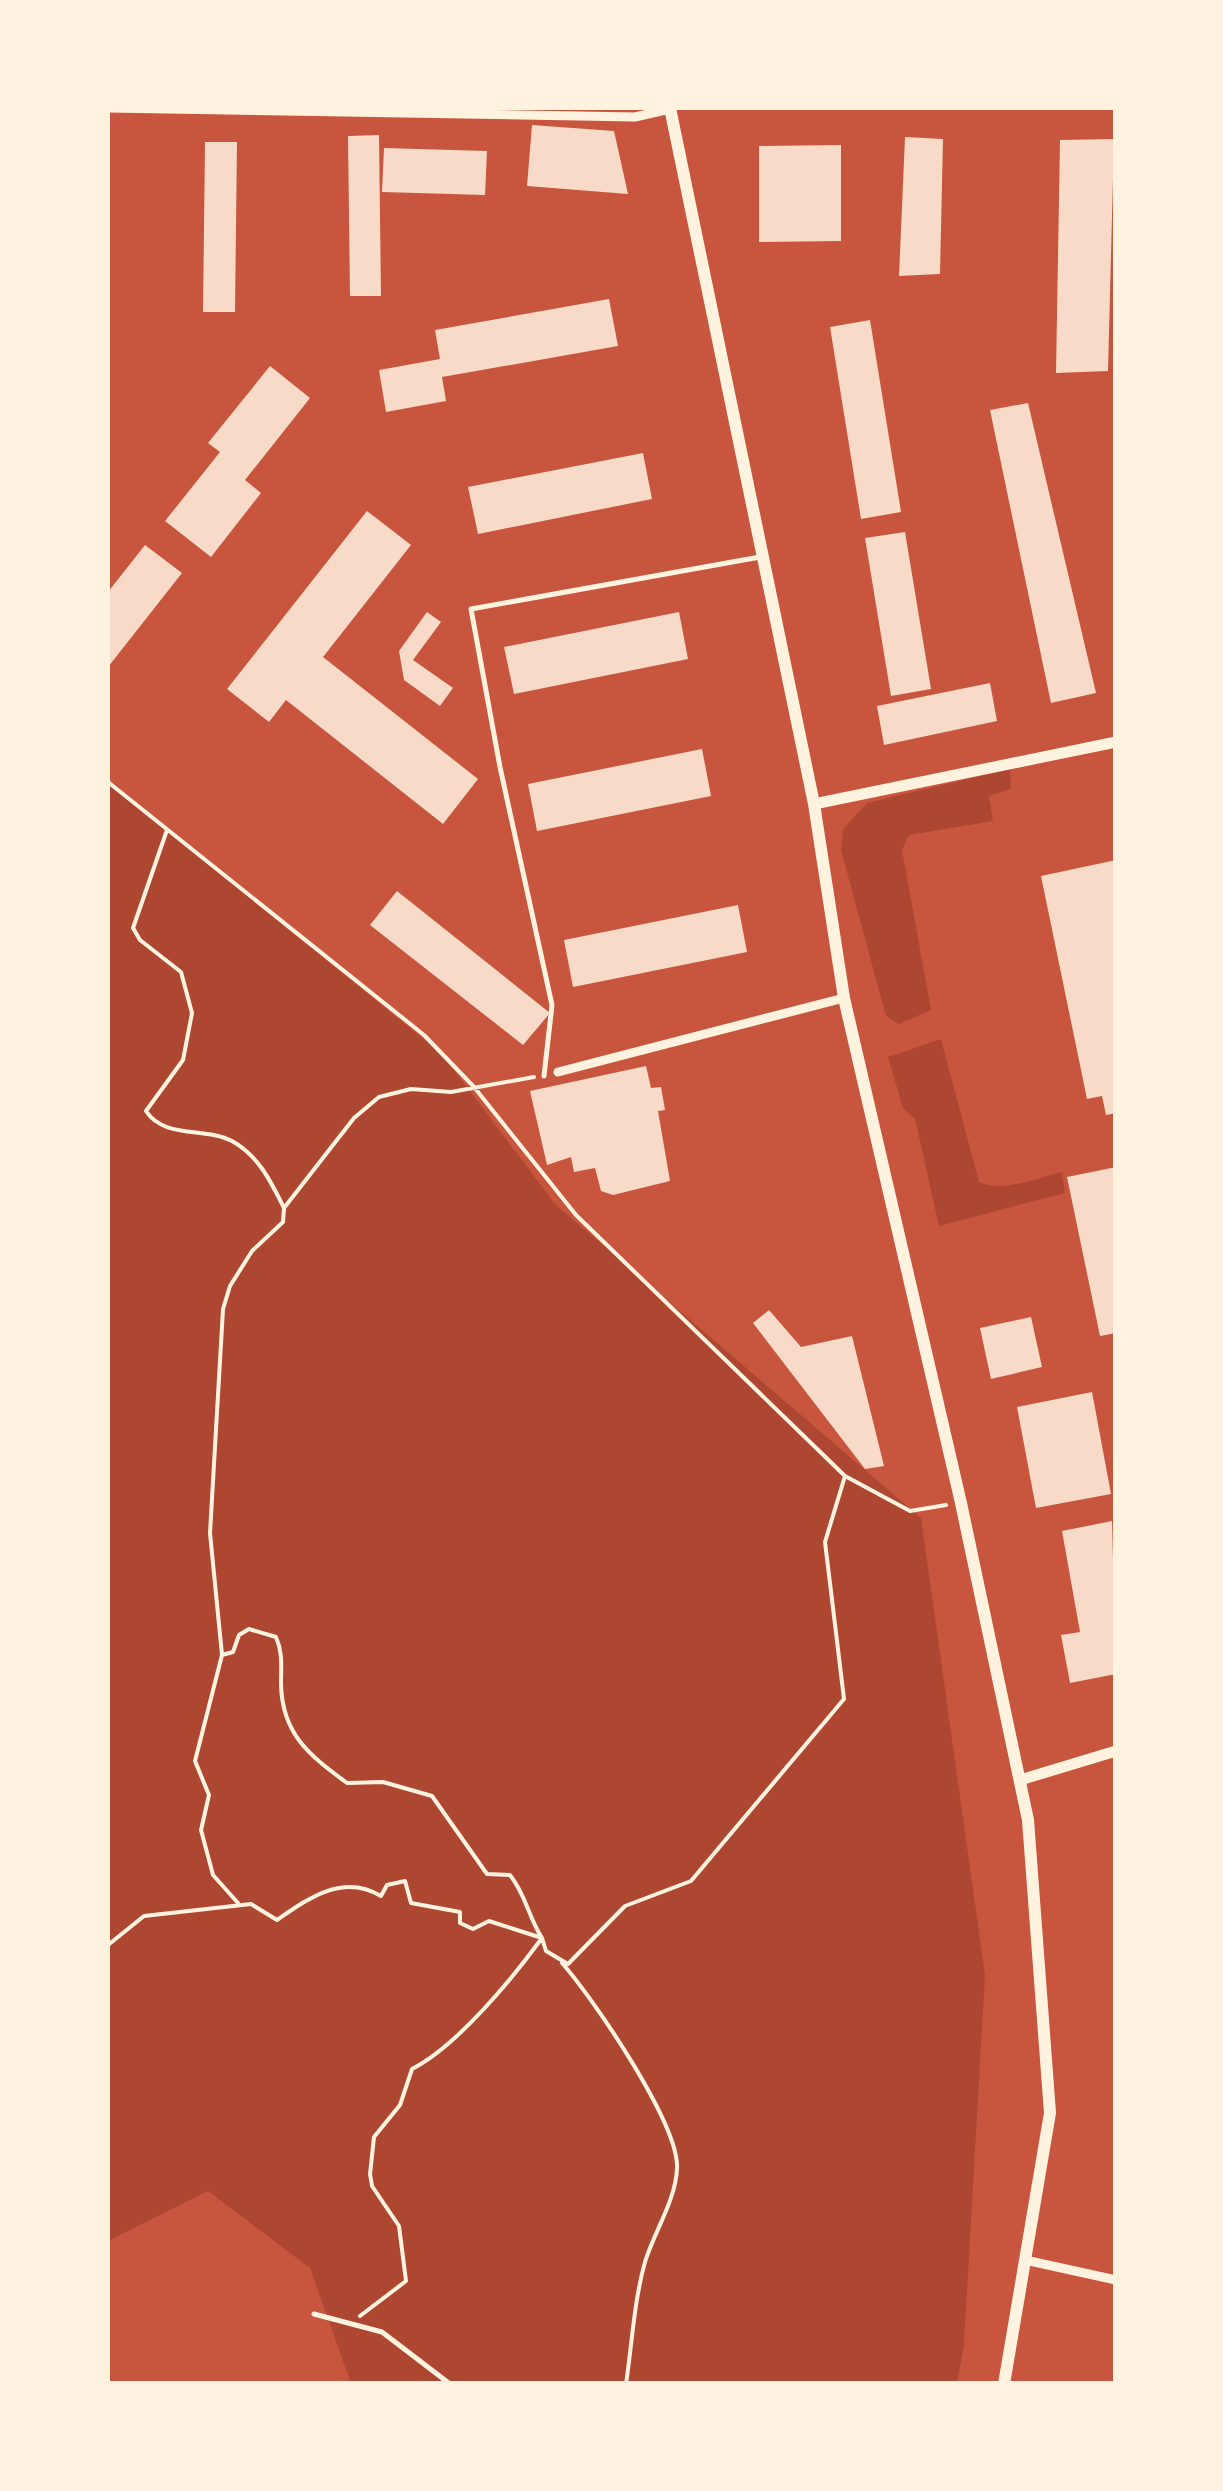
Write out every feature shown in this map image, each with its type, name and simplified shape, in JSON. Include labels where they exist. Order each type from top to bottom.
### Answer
[{"type":"main road","points":[[670,108],[760,558],[814,804],[844,998],[961,1503],[1028,1820],[1050,2113],[1004,2384]]},
{"type":"street","points":[[108,108],[635,118],[670,108]]},
{"type":"street","points":[[814,804],[1116,742]]},
{"type":"street","points":[[558,1072],[844,998]]},
{"type":"street","points":[[1020,1780],[1116,1751]]},
{"type":"street","points":[[1024,2260],[1116,2280]]},
{"type":"lane","points":[[544,1076],[552,1005],[471,609],[760,558]]},
{"type":"lane","points":[[314,2314],[382,2332],[450,2384]]},
{"type":"path","points":[[108,782],[424,1035],[474,1087],[576,1215],[845,1476],[910,1511],[961,1503]]},
{"type":"path","points":[[167,828],[133,928],[140,940],[180,972],[192,1025],[183,1060],[146,1111],[166,1128],[220,1136],[240,1147],[260,1165],[284,1208],[283,1222],[252,1251],[230,1286],[223,1309],[210,1533],[222,1655],[195,1761],[209,1796],[201,1830],[213,1874],[240,1906]]},
{"type":"path","points":[[284,1208],[354,1118],[379,1097],[410,1089],[451,1092],[544,1076]]},
{"type":"path","points":[[562,1963],[568,1964],[625,1906],[690,1880],[844,1699],[825,1542],[845,1476]]},
{"type":"path","points":[[222,1655],[233,1652],[239,1635],[250,1629],[276,1637],[282,1650],[282,1711],[295,1741],[348,1783],[383,1782],[432,1796],[487,1874],[510,1875],[524,1893],[530,1920],[546,1951],[562,1963],[612,2030],[672,2137],[678,2160],[676,2184],[644,2268],[626,2384]]},
{"type":"path","points":[[108,1946],[144,1916],[251,1904],[276,1920],[322,1890],[365,1886],[381,1896],[387,1885],[404,1881],[411,1903],[460,1912],[460,1923],[473,1929],[489,1921],[542,1938]]},
{"type":"path","points":[[354,2324],[366,2308],[406,2281],[400,2226],[372,2186],[374,2137],[400,2105],[412,2069],[428,2061],[467,2022],[542,1938]]},
{"type":"shaded area","points":[[1010,769],[1011,789],[989,796],[993,821],[909,835],[902,850],[931,1010],[899,1024],[886,1016],[841,850],[843,829],[867,803]]},
{"type":"shaded area","points":[[108,783],[442,1054],[555,1204],[921,1518],[985,1975],[964,2344],[957,2383],[351,2383],[310,2268],[208,2191],[108,2241]]},
{"type":"shaded area","points":[[941,1039],[979,1182],[1009,1185],[1062,1172],[1065,1193],[939,1226],[915,1119],[903,1108],[888,1057]]},
{"type":"building","points":[[532,125],[614,131],[628,194],[527,186]]},
{"type":"building","points":[[379,135],[381,296],[350,296],[348,136]]},
{"type":"building","points":[[905,137],[943,139],[940,274],[899,276]]},
{"type":"building","points":[[1114,139],[1108,371],[1056,373],[1060,140]]},
{"type":"building","points":[[205,142],[237,142],[235,312],[203,312]]},
{"type":"building","points":[[841,145],[841,241],[759,242],[759,146]]},
{"type":"building","points":[[384,148],[487,151],[485,195],[382,192]]},
{"type":"building","points":[[609,299],[618,346],[442,377],[446,401],[386,412],[379,370],[440,359],[435,330]]},
{"type":"building","points":[[870,320],[901,512],[861,519],[830,327]]},
{"type":"building","points":[[270,366],[310,398],[245,480],[261,493],[211,557],[165,521],[220,452],[208,443]]},
{"type":"building","points":[[1028,403],[1096,693],[1051,703],[990,410]]},
{"type":"building","points":[[643,453],[652,499],[478,534],[468,487]]},
{"type":"building","points":[[367,511],[411,545],[323,657],[478,779],[443,824],[286,700],[269,722],[227,689]]},
{"type":"building","points":[[905,532],[931,689],[891,696],[865,538]]},
{"type":"building","points":[[145,545],[182,573],[108,667],[108,592]]},
{"type":"building","points":[[427,612],[441,622],[413,660],[453,688],[440,706],[404,680],[399,651]]},
{"type":"building","points":[[679,612],[688,659],[514,694],[504,647]]},
{"type":"building","points":[[990,683],[997,721],[884,745],[877,706]]},
{"type":"building","points":[[702,749],[711,796],[537,831],[528,784]]},
{"type":"building","points":[[1116,860],[1116,1113],[1106,1115],[1102,1096],[1087,1099],[1041,876]]},
{"type":"building","points":[[397,891],[550,1013],[523,1045],[370,925]]},
{"type":"building","points":[[738,905],[747,952],[573,987],[564,940]]},
{"type":"building","points":[[646,1066],[651,1088],[661,1087],[665,1110],[658,1111],[670,1181],[613,1195],[601,1191],[595,1168],[574,1172],[571,1157],[547,1165],[530,1091]]},
{"type":"building","points":[[1116,1167],[1116,1333],[1100,1336],[1067,1177]]},
{"type":"building","points":[[769,1310],[801,1347],[852,1336],[884,1466],[865,1469],[753,1323]]},
{"type":"building","points":[[1031,1317],[1042,1367],[991,1379],[980,1328]]},
{"type":"building","points":[[1092,1392],[1111,1494],[1036,1508],[1017,1407]]},
{"type":"building","points":[[1112,1521],[1116,1674],[1070,1683],[1061,1635],[1080,1632],[1062,1531]]}]
